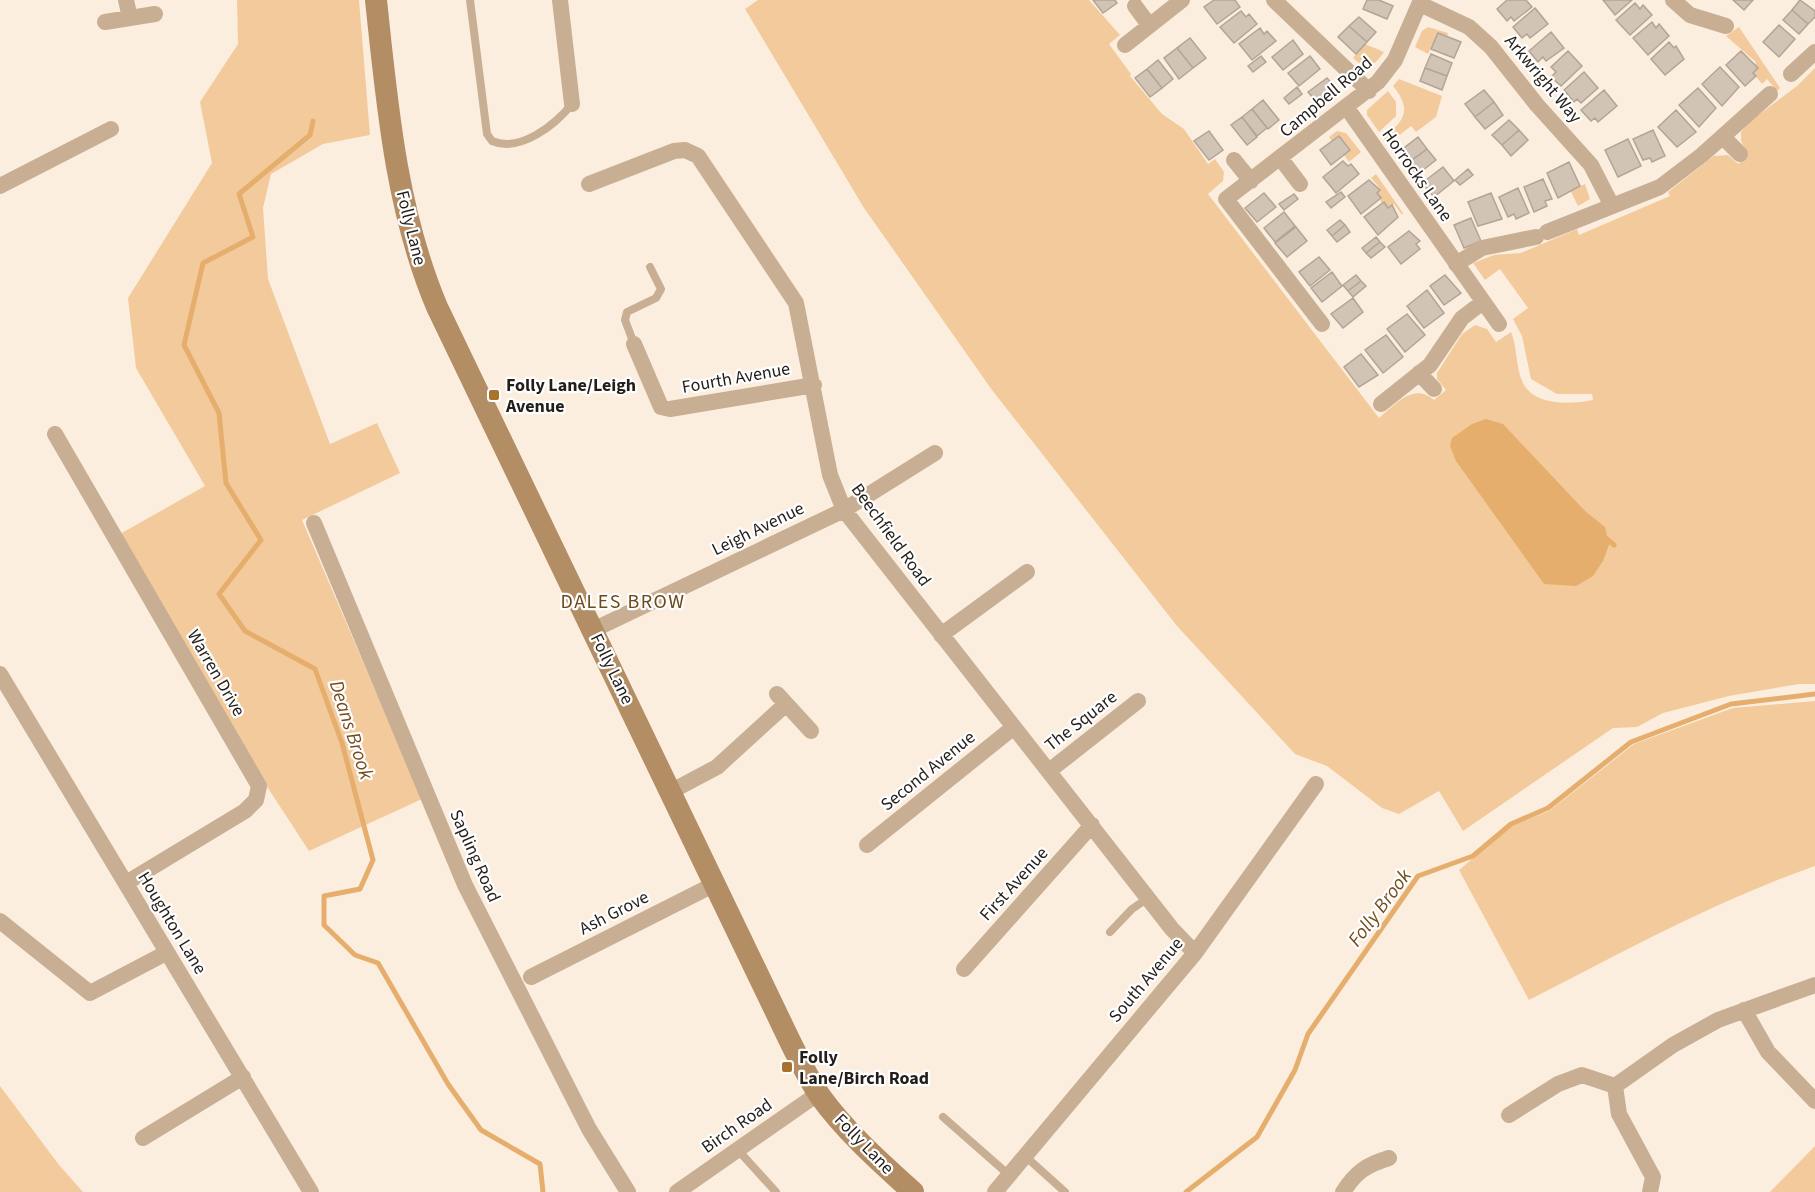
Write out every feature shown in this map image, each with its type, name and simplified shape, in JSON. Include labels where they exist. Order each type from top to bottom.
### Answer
[{"type":"main road","name":"Folly Lane","points":[[376,0],[402,196],[422,270],[437,307],[775,1010],[819,1093],[856,1139],[913,1192]]},
{"type":"street","points":[[126,0],[130,18]]},
{"type":"street","points":[[560,0],[572,104]]},
{"type":"street","points":[[1125,45],[1182,0]]},
{"type":"street","points":[[1274,0],[1369,91]]},
{"type":"street","points":[[1673,0],[1690,15],[1726,26]]},
{"type":"street","name":"Campbell Road","points":[[1322,324],[1226,199],[1369,91],[1395,60],[1420,2]]},
{"type":"street","name":"Arkwright Way","points":[[1420,2],[1469,27],[1491,47],[1537,105],[1591,165],[1612,206]]},
{"type":"street","points":[[1135,6],[1149,25]]},
{"type":"street","points":[[105,22],[155,14]]},
{"type":"street","points":[[1791,74],[1815,52]]},
{"type":"street","points":[[1456,264],[1482,248],[1518,243],[1542,235],[1660,187],[1723,137],[1770,94]]},
{"type":"street","name":"Horrocks Lane","points":[[1347,108],[1499,324]]},
{"type":"street","points":[[0,186],[111,129]]},
{"type":"street","points":[[1723,137],[1740,154]]},
{"type":"street","name":"Beechfield Road","points":[[589,184],[674,151],[685,150],[698,156],[796,303],[814,385],[830,476],[844,510],[1148,898],[1195,953]]},
{"type":"street","points":[[1281,159],[1300,184]]},
{"type":"street","points":[[1234,160],[1251,181]]},
{"type":"street","points":[[1381,404],[1430,365],[1462,318],[1483,302]]},
{"type":"street","name":"Fourth Avenue","points":[[634,344],[661,407],[670,409],[814,385]]},
{"type":"street","points":[[1419,374],[1434,389]]},
{"type":"street","name":"Warren Drive","points":[[55,434],[259,786],[256,800],[245,812],[126,883]]},
{"type":"street","name":"Leigh Avenue","points":[[593,630],[844,510],[935,453]]},
{"type":"street","name":"Sapling Road","points":[[314,523],[465,885],[589,1129],[628,1192]]},
{"type":"street","points":[[941,635],[1026,572]]},
{"type":"street","name":"Houghton Lane","points":[[0,674],[311,1192]]},
{"type":"street","points":[[670,792],[717,768],[782,699],[811,731]]},
{"type":"street","name":"The Square","points":[[1049,771],[1138,701]]},
{"type":"street","name":"Second Avenue","points":[[867,845],[1014,727]]},
{"type":"street","name":"South Avenue","points":[[995,1192],[1195,953],[1316,784]]},
{"type":"street","name":"First Avenue","points":[[964,969],[1092,825]]},
{"type":"street","name":"Ash Grove","points":[[531,977],[715,884]]},
{"type":"street","points":[[0,921],[90,993],[166,953]]},
{"type":"street","points":[[1615,1086],[1696,1031],[1744,1010],[1815,985]]},
{"type":"street","points":[[1744,1010],[1768,1052],[1815,1101]]},
{"type":"street","points":[[1509,1115],[1558,1084],[1582,1076],[1615,1086]]},
{"type":"street","points":[[143,1138],[243,1077]]},
{"type":"street","points":[[1615,1086],[1619,1114],[1653,1177],[1650,1192]]},
{"type":"street","name":"Birch Road","points":[[677,1192],[819,1093]]},
{"type":"street","points":[[1343,1192],[1356,1173],[1369,1164],[1389,1158]]},
{"type":"lane","points":[[470,0],[487,134],[492,141],[501,144],[529,139],[562,116],[572,104]]},
{"type":"lane","points":[[634,344],[625,320],[627,312],[656,298],[661,290],[650,267]]},
{"type":"lane","points":[[1110,932],[1132,909],[1148,898]]},
{"type":"lane","points":[[943,1117],[1009,1175]]},
{"type":"lane","points":[[737,1149],[776,1192]]},
{"type":"lane","points":[[1025,1156],[1065,1192]]},
{"type":"shaded area","points":[[237,0],[359,0],[370,135],[323,144],[271,174],[263,208],[268,279],[330,444],[377,423],[400,473],[302,520],[422,799],[309,851],[264,782],[120,534],[205,486],[136,368],[128,298],[212,163],[200,102],[238,44]]},
{"type":"shaded area","points":[[758,0],[1089,0],[1120,35],[1109,44],[1131,74],[1130,76],[1162,114],[1184,129],[1208,164],[1215,159],[1224,172],[1223,181],[1208,194],[1379,418],[1398,401],[1412,394],[1419,393],[1434,400],[1446,390],[1437,379],[1437,373],[1462,334],[1475,325],[1487,329],[1496,342],[1511,332],[1520,377],[1529,391],[1536,396],[1565,403],[1593,400],[1592,394],[1557,394],[1531,379],[1522,336],[1513,319],[1528,308],[1500,269],[1485,280],[1473,263],[1494,255],[1521,253],[1577,229],[1579,235],[1670,196],[1668,192],[1714,156],[1728,155],[1738,164],[1748,154],[1741,141],[1741,132],[1752,120],[1797,86],[1815,68],[1815,684],[1799,684],[1729,696],[1663,713],[1637,727],[1613,728],[1463,831],[1439,791],[1399,814],[1382,808],[1327,766],[1295,754],[1177,626],[992,390],[864,208],[745,9]]},
{"type":"shaded area","points":[[1428,27],[1448,33],[1447,37],[1438,33],[1428,54],[1415,47],[1422,31]]},
{"type":"shaded area","points":[[1739,27],[1780,88],[1777,91],[1767,79],[1762,84],[1753,73],[1756,62],[1726,36]]},
{"type":"shaded area","points":[[1365,44],[1384,52],[1377,61],[1370,65],[1362,64],[1353,58]]},
{"type":"shaded area","points":[[1399,79],[1442,96],[1436,117],[1416,132],[1411,126],[1388,144],[1382,137],[1397,125],[1404,114],[1402,101],[1393,86]]},
{"type":"shaded area","points":[[1388,91],[1396,102],[1396,116],[1379,132],[1367,115],[1367,110]]},
{"type":"shaded area","points":[[1337,131],[1346,133],[1361,152],[1349,162],[1344,155],[1349,149],[1339,136],[1332,141],[1329,137]]},
{"type":"shaded area","points":[[1376,174],[1403,213],[1402,215],[1394,204],[1388,208],[1382,204],[1377,193],[1379,187],[1371,178]]},
{"type":"shaded area","points":[[1585,184],[1590,199],[1578,206],[1570,190]]},
{"type":"shaded area","points":[[1486,419],[1503,424],[1585,511],[1605,527],[1609,545],[1603,561],[1593,576],[1576,586],[1544,584],[1456,461],[1450,446],[1452,438],[1472,424]]},
{"type":"shaded area","points":[[1815,701],[1815,866],[1705,911],[1529,1000],[1459,870],[1511,826],[1549,811],[1634,744],[1733,708]]},
{"type":"shaded area","points":[[0,1086],[59,1165],[83,1192],[0,1192]]},
{"type":"shaded area","points":[[1815,1146],[1815,1192],[1770,1192]]},
{"type":"building","points":[[1093,0],[1115,0],[1117,3],[1103,13]]},
{"type":"building","points":[[1214,0],[1235,0],[1240,7],[1217,24],[1204,7]]},
{"type":"building","points":[[1367,0],[1379,0],[1393,6],[1387,19],[1363,9]]},
{"type":"building","points":[[1507,0],[1526,0],[1532,7],[1514,21],[1511,17],[1507,21],[1497,9]]},
{"type":"building","points":[[1603,0],[1632,0],[1615,15]]},
{"type":"building","points":[[1733,0],[1753,0],[1744,10]]},
{"type":"building","points":[[1800,0],[1815,11],[1815,17],[1808,24],[1792,10]]},
{"type":"building","points":[[1635,3],[1640,9],[1643,5],[1652,15],[1630,35],[1616,20]]},
{"type":"building","points":[[1535,8],[1548,24],[1530,38],[1527,34],[1522,38],[1513,27]]},
{"type":"building","points":[[1792,10],[1808,24],[1799,34],[1783,20]]},
{"type":"building","points":[[1241,11],[1246,17],[1249,14],[1257,24],[1234,43],[1220,27]]},
{"type":"building","points":[[1359,17],[1376,32],[1367,42],[1349,26]]},
{"type":"building","points":[[1652,22],[1656,28],[1659,24],[1669,36],[1648,55],[1633,38]]},
{"type":"building","points":[[1779,25],[1795,39],[1779,57],[1763,42]]},
{"type":"building","points":[[1349,26],[1367,42],[1356,54],[1338,37]]},
{"type":"building","points":[[1260,28],[1264,34],[1267,31],[1276,41],[1252,60],[1239,44]]},
{"type":"building","points":[[1551,32],[1564,48],[1546,61],[1543,57],[1538,62],[1529,51]]},
{"type":"building","points":[[1438,33],[1461,42],[1454,58],[1431,49]]},
{"type":"building","points":[[1190,38],[1206,58],[1193,68],[1177,48]]},
{"type":"building","points":[[1293,40],[1303,54],[1283,70],[1272,57]]},
{"type":"building","points":[[1669,42],[1674,48],[1676,46],[1684,59],[1665,75],[1651,59]]},
{"type":"building","points":[[1177,48],[1193,68],[1179,79],[1164,58]]},
{"type":"building","points":[[1568,51],[1582,66],[1561,86],[1551,77],[1556,72],[1551,67]]},
{"type":"building","points":[[1741,51],[1758,68],[1753,73],[1756,76],[1745,86],[1726,65]]},
{"type":"building","points":[[1431,54],[1452,63],[1447,76],[1425,68]]},
{"type":"building","points":[[1261,56],[1266,62],[1253,72],[1248,66]]},
{"type":"building","points":[[1310,56],[1320,69],[1299,86],[1288,73]]},
{"type":"building","points":[[1158,60],[1173,79],[1162,88],[1147,69]]},
{"type":"building","points":[[1720,67],[1739,87],[1722,106],[1702,84]]},
{"type":"building","points":[[1425,68],[1447,76],[1442,90],[1420,81]]},
{"type":"building","points":[[1147,69],[1162,88],[1150,97],[1135,78]]},
{"type":"building","points":[[1584,72],[1598,88],[1581,103],[1577,99],[1574,102],[1564,90]]},
{"type":"building","points":[[1327,78],[1339,92],[1320,106],[1308,92]]},
{"type":"building","points":[[1297,87],[1302,94],[1289,104],[1284,98]]},
{"type":"building","points":[[1698,88],[1716,108],[1699,127],[1679,105]]},
{"type":"building","points":[[1484,90],[1494,102],[1475,117],[1465,104]]},
{"type":"building","points":[[1604,90],[1617,106],[1598,122],[1595,118],[1591,121],[1581,110]]},
{"type":"building","points":[[1263,100],[1279,120],[1268,129],[1252,109]]},
{"type":"building","points":[[1494,102],[1503,115],[1485,129],[1475,117]]},
{"type":"building","points":[[1252,109],[1267,128],[1257,136],[1242,117]]},
{"type":"building","points":[[1676,110],[1696,132],[1677,147],[1658,127]]},
{"type":"building","points":[[1242,117],[1257,137],[1247,145],[1231,125]]},
{"type":"building","points":[[1509,120],[1519,130],[1502,145],[1492,135]]},
{"type":"building","points":[[1519,130],[1528,140],[1511,156],[1502,145]]},
{"type":"building","points":[[1653,130],[1665,156],[1652,162],[1650,158],[1643,160],[1633,139]]},
{"type":"building","points":[[1209,131],[1223,150],[1209,160],[1194,141]]},
{"type":"building","points":[[1339,136],[1350,150],[1331,165],[1320,150]]},
{"type":"building","points":[[1418,137],[1427,149],[1408,163],[1400,151]]},
{"type":"building","points":[[1628,139],[1641,166],[1618,177],[1605,150]]},
{"type":"building","points":[[1427,149],[1436,160],[1417,175],[1408,163]]},
{"type":"building","points":[[1343,161],[1348,166],[1351,164],[1359,174],[1336,193],[1323,177]]},
{"type":"building","points":[[1569,162],[1580,186],[1558,198],[1547,173]]},
{"type":"building","points":[[1443,167],[1454,181],[1434,197],[1422,183]]},
{"type":"building","points":[[1468,169],[1473,175],[1460,185],[1455,180]]},
{"type":"building","points":[[1543,179],[1552,199],[1545,201],[1547,206],[1534,212],[1524,187]]},
{"type":"building","points":[[1369,180],[1380,190],[1377,193],[1381,198],[1361,214],[1348,196]]},
{"type":"building","points":[[1518,188],[1529,213],[1516,219],[1514,214],[1508,217],[1499,197]]},
{"type":"building","points":[[1341,192],[1345,197],[1331,208],[1326,202]]},
{"type":"building","points":[[1264,193],[1276,207],[1257,222],[1245,208]]},
{"type":"building","points":[[1491,193],[1502,219],[1478,226],[1468,202]]},
{"type":"building","points":[[1294,194],[1298,199],[1284,210],[1279,204]]},
{"type":"building","points":[[1384,202],[1388,208],[1392,205],[1398,217],[1378,235],[1364,217]]},
{"type":"building","points":[[1284,212],[1295,226],[1275,242],[1264,228]]},
{"type":"building","points":[[1471,218],[1481,241],[1464,248],[1454,225]]},
{"type":"building","points":[[1340,220],[1345,225],[1332,236],[1327,230]]},
{"type":"building","points":[[1345,225],[1350,232],[1337,242],[1332,236]]},
{"type":"building","points":[[1296,227],[1307,241],[1287,257],[1275,243]]},
{"type":"building","points":[[1409,231],[1420,241],[1416,244],[1420,249],[1401,264],[1388,247]]},
{"type":"building","points":[[1376,237],[1380,242],[1366,253],[1362,248]]},
{"type":"building","points":[[1380,242],[1385,247],[1371,258],[1366,253]]},
{"type":"building","points":[[1319,257],[1330,270],[1310,286],[1299,272]]},
{"type":"building","points":[[1332,272],[1342,286],[1322,302],[1311,288]]},
{"type":"building","points":[[1356,275],[1361,281],[1348,291],[1343,285]]},
{"type":"building","points":[[1445,275],[1461,293],[1444,305],[1430,286]]},
{"type":"building","points":[[1361,281],[1366,286],[1353,297],[1348,291]]},
{"type":"building","points":[[1427,290],[1444,313],[1424,328],[1407,306]]},
{"type":"building","points":[[1353,298],[1363,312],[1343,328],[1331,314]]},
{"type":"building","points":[[1407,314],[1425,335],[1405,352],[1387,329]]},
{"type":"building","points":[[1386,335],[1403,357],[1383,373],[1365,350]]},
{"type":"building","points":[[1361,354],[1378,375],[1359,387],[1344,367]]},
{"type":"waterway","name":"Deans Brook","points":[[313,121],[310,135],[239,194],[253,237],[203,263],[184,345],[219,413],[226,483],[261,540],[219,594],[245,631],[315,669],[342,743],[373,860],[360,889],[324,896],[324,925],[355,955],[378,963],[448,1084],[481,1130],[540,1164],[543,1192]]},
{"type":"waterway","points":[[1607,539],[1614,545]]},
{"type":"waterway","name":"Folly Brook","points":[[1186,1192],[1257,1137],[1295,1070],[1308,1034],[1418,876],[1473,856],[1511,824],[1548,808],[1631,742],[1731,704],[1815,694]]},
{"type":"place","name":"Folly Lane/Leigh Avenue","points":[[494,395]]},
{"type":"place","name":"Folly Lane/Birch Road","points":[[787,1067]]},
{"type":"district","name":"DALES BROW","points":[[623,602]]}]
